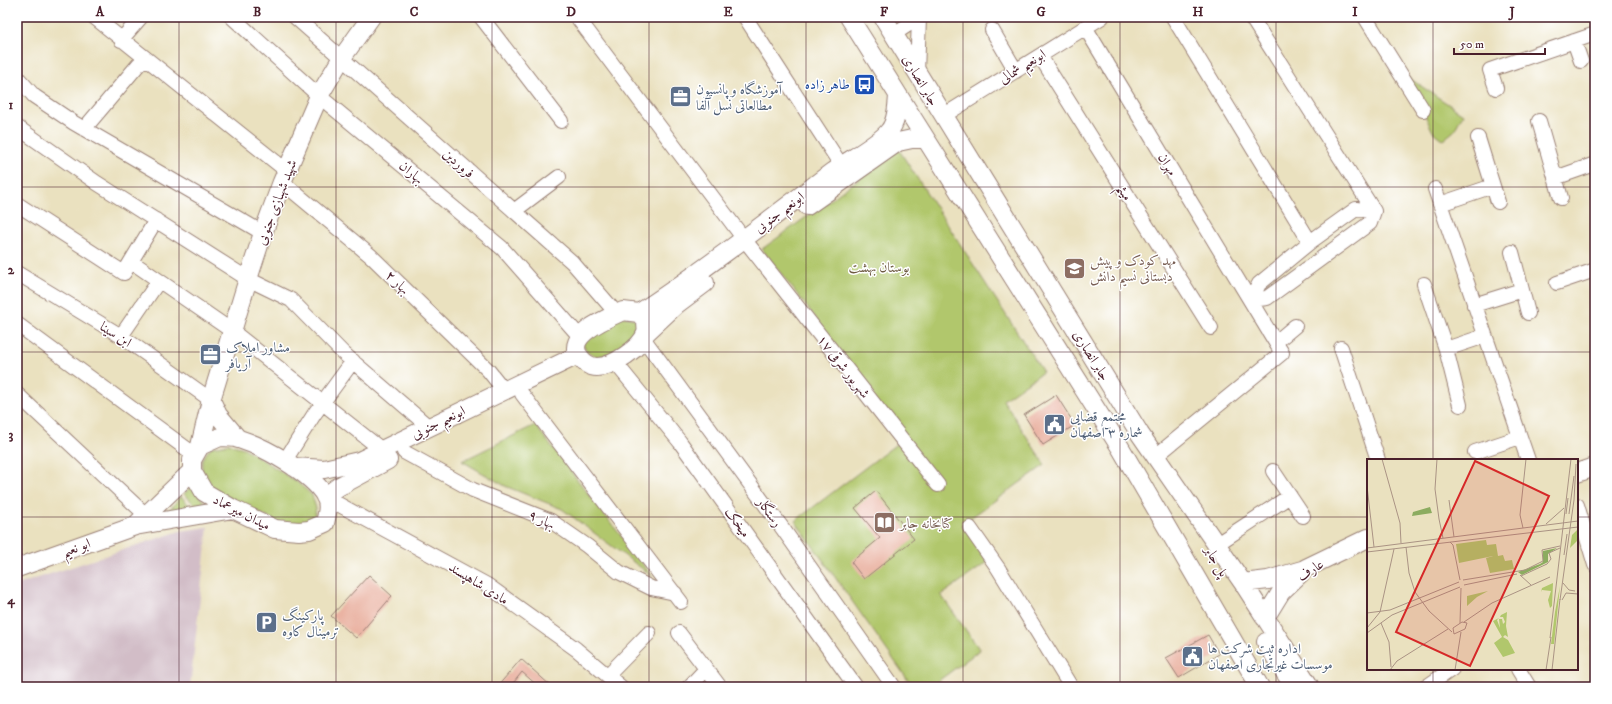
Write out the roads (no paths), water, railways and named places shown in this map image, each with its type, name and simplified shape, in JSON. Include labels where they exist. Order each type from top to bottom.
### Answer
[{"type":"main road","name":"شهید شهبازی جنوبی","points":[[196,457],[211,400],[248,279],[263,233],[285,177],[319,96],[341,59],[371,17]]},
{"type":"main road","name":"جابر انصاری","points":[[849,17],[925,140],[1120,447],[1260,687]]},
{"type":"main road","name":"جابر انصاری","points":[[890,23],[917,73],[943,116],[1140,434],[1244,583],[1310,687]]},
{"type":"main road","points":[[866,45],[890,23]]},
{"type":"main road","name":"ابونعیم جنوبی","points":[[645,336],[677,304],[747,243],[841,165],[890,131],[896,114],[898,96]]},
{"type":"main road","name":"ابونعیم جنوبی","points":[[639,313],[898,142],[912,139],[925,140]]},
{"type":"main road","points":[[623,311],[639,313],[646,321],[645,336],[640,343],[622,358],[598,367],[581,352],[585,331],[614,315],[623,311]]},
{"type":"main road","name":"ابونعیم جنوبی","points":[[289,465],[324,469],[359,461],[581,352]]},
{"type":"main road","name":"ابونعیم جنوبی","points":[[325,497],[354,478],[522,394],[581,352]]},
{"type":"main road","points":[[211,400],[218,415],[238,439]]},
{"type":"main road","name":"پل جابر","points":[[1140,434],[1294,687]]},
{"type":"main road","points":[[196,457],[220,437],[238,439],[263,449],[289,465],[312,481],[325,497]]},
{"type":"main road","name":"پل جابر","points":[[1120,447],[1273,687]]},
{"type":"main road","name":"میدان میرعماد","points":[[196,457],[204,492],[233,509],[275,529],[295,532],[309,530],[325,523],[328,512],[325,497]]},
{"type":"main road","name":"ابو نعیم","points":[[141,521],[196,457]]},
{"type":"main road","points":[[1578,473],[1595,467]]},
{"type":"main road","name":"ابو نعیم","points":[[17,568],[141,521],[233,509]]},
{"type":"main road","name":"عارف","points":[[1265,618],[1281,592],[1306,568],[1367,538]]},
{"type":"main road","points":[[1244,583],[1268,580],[1306,568]]},
{"type":"street","name":"بهار ۲","points":[[94,17],[285,177],[371,256],[488,370],[504,390]]},
{"type":"street","points":[[121,40],[141,17]]},
{"type":"street","name":"بهاران","points":[[232,17],[319,96],[502,248],[581,352]]},
{"type":"street","name":"فروردین","points":[[294,17],[572,262],[611,307],[614,315]]},
{"type":"street","points":[[481,17],[561,121]]},
{"type":"street","name":"۱۷ شهریور شرقی","points":[[577,17],[747,243],[938,485]]},
{"type":"street","points":[[745,17],[841,165]]},
{"type":"street","points":[[890,23],[919,17],[917,73]]},
{"type":"street","name":"ابونعیم شمالی","points":[[943,116],[1102,17]]},
{"type":"street","points":[[1173,17],[1314,239],[1330,252]]},
{"type":"street","points":[[1251,17],[1374,211]]},
{"type":"street","points":[[1370,18],[1423,110]]},
{"type":"street","name":"مهران","points":[[1085,27],[1276,342]]},
{"type":"street","points":[[992,30],[1016,71]]},
{"type":"street","points":[[1496,88],[1490,70],[1595,34]]},
{"type":"street","points":[[1574,41],[1581,61]]},
{"type":"street","name":"میثم","points":[[1040,56],[1211,328]]},
{"type":"street","points":[[84,129],[144,58]]},
{"type":"street","points":[[17,77],[34,96],[84,129],[263,233]]},
{"type":"street","points":[[1539,121],[1561,198]]},
{"type":"street","points":[[17,127],[97,183],[248,279],[292,300],[353,361],[429,427]]},
{"type":"street","points":[[1478,138],[1498,202]]},
{"type":"street","points":[[1556,178],[1595,164]]},
{"type":"street","points":[[514,211],[558,177]]},
{"type":"street","points":[[1440,204],[1493,186]]},
{"type":"street","points":[[1435,190],[1528,459]]},
{"type":"street","points":[[17,204],[128,268],[158,282],[232,331],[382,450]]},
{"type":"street","points":[[1251,300],[1259,284],[1314,239],[1356,209],[1374,211]]},
{"type":"street","points":[[1251,300],[1267,298],[1370,223],[1374,211]]},
{"type":"street","points":[[128,268],[156,220]]},
{"type":"street","points":[[1512,252],[1528,313]]},
{"type":"street","points":[[1282,265],[1293,279]]},
{"type":"street","points":[[1557,283],[1595,270]]},
{"type":"street","name":"ابن سینا","points":[[17,273],[121,336],[211,400]]},
{"type":"street","points":[[121,336],[158,282]]},
{"type":"street","points":[[1424,284],[1446,349],[1460,405]]},
{"type":"street","points":[[1474,305],[1522,290]]},
{"type":"street","points":[[17,324],[196,457]]},
{"type":"street","points":[[1156,456],[1282,353],[1276,342],[1295,326]]},
{"type":"street","name":"رستگار","points":[[645,336],[894,687]]},
{"type":"street","points":[[1446,349],[1485,336]]},
{"type":"street","points":[[1341,348],[1378,459]]},
{"type":"street","points":[[289,465],[323,403],[353,361]]},
{"type":"street","name":"میخک","points":[[614,361],[680,442],[856,687]]},
{"type":"street","points":[[17,394],[141,521]]},
{"type":"street","name":"بهار ۹","points":[[404,452],[473,490],[551,521],[588,546],[619,572],[651,588],[678,597],[522,394]]},
{"type":"street","points":[[1475,452],[1520,437]]},
{"type":"street","points":[[1273,471],[1303,516]]},
{"type":"street","points":[[1217,544],[1290,496]]},
{"type":"street","name":"مادی شاهپسند","points":[[325,497],[487,585],[576,649],[621,687]]},
{"type":"street","points":[[1578,508],[1595,564]]},
{"type":"street","points":[[970,528],[998,568],[1071,687]]},
{"type":"street","points":[[608,675],[649,633]]},
{"type":"street","points":[[679,633],[720,687]]},
{"type":"street","points":[[689,687],[706,669]]},
{"type":"street","points":[[1426,687],[1451,670]]},
{"type":"street","points":[[1519,670],[1529,687]]},
{"type":"place","name":"طاهر زاده","points":[[865,84]]},
{"type":"place","name":"آموزشگاه و پانسیون مطالعاتی نسل آلفا","points":[[680,97]]},
{"type":"place","name":"مهد کودک و پیش دبستانی نسیم دانش","points":[[1075,268]]},
{"type":"place","name":"مشاور املاک آریافر","points":[[211,355]]},
{"type":"place","name":"مجتمع قضایی شماره ۳ اصفهان","points":[[1054,424]]},
{"type":"place","name":"کتابخانه جابر","points":[[885,523]]},
{"type":"place","name":"پارکینگ ترمینال کاوه","points":[[267,623]]},
{"type":"place","name":"اداره ثبت شرکت ها موسسات غیرتجاری اصفهان","points":[[1193,656]]},
{"type":"park label","name":"بوستان بهشت","points":[[879,267]]}]
